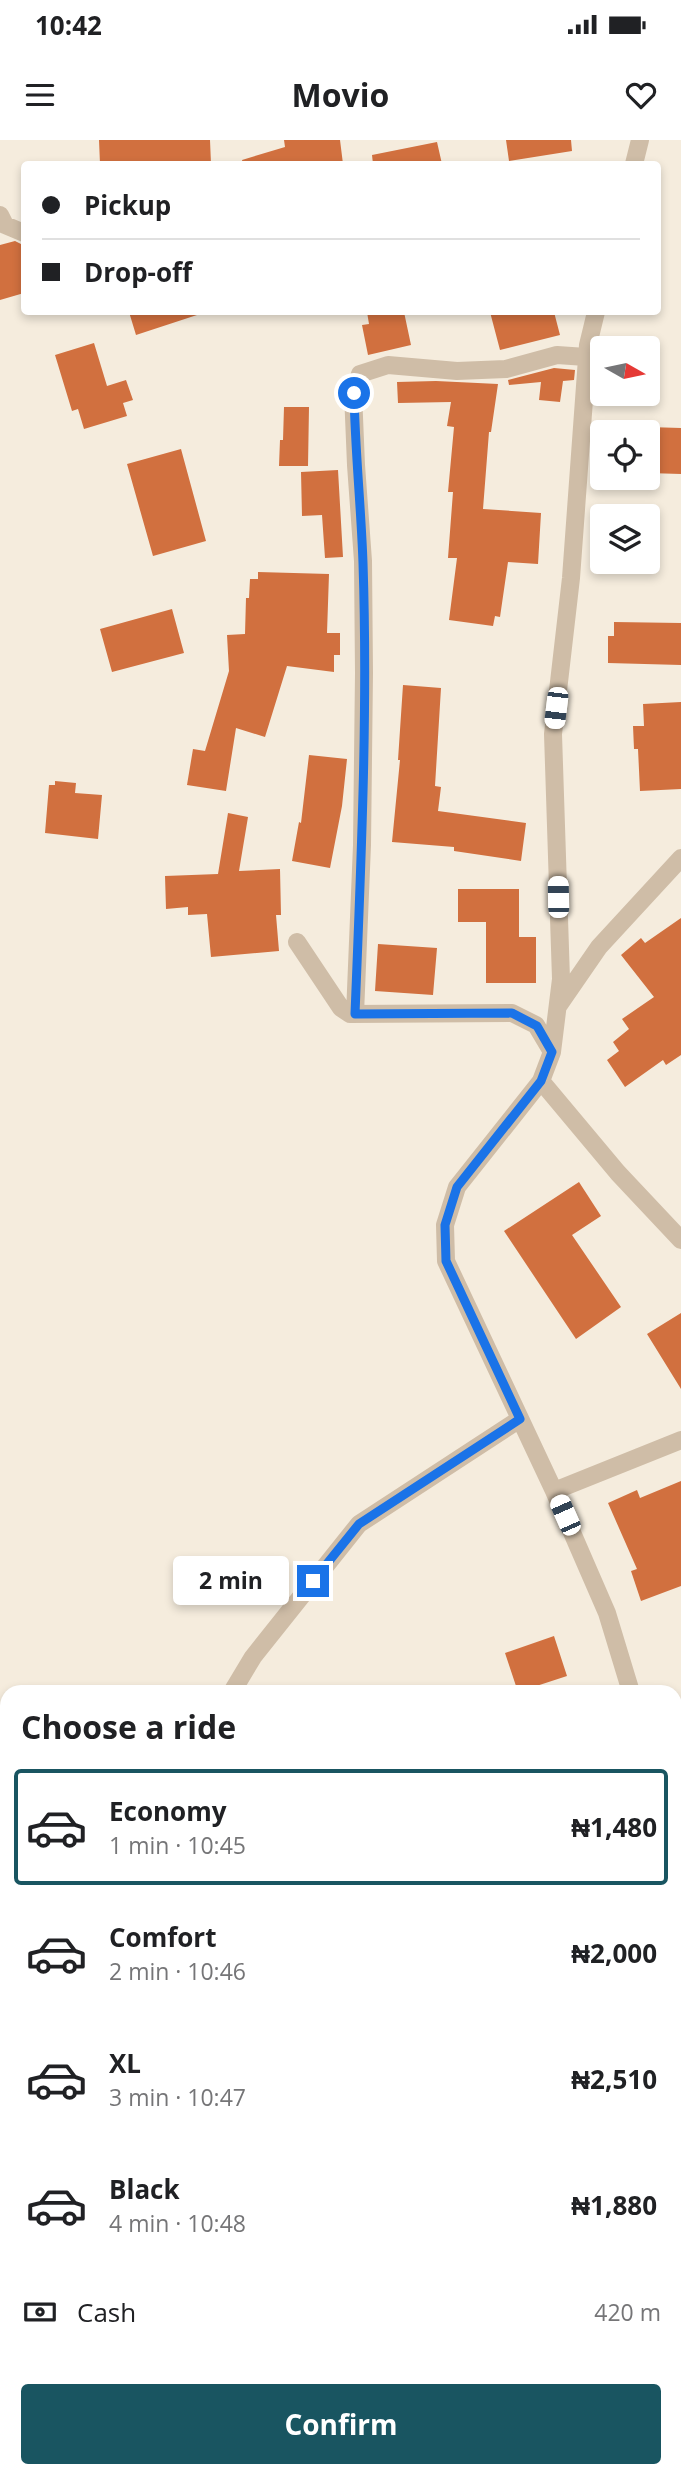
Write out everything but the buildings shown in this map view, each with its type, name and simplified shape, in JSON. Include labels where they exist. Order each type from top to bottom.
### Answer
[{"type":"street","points":[[635,161],[640,140]]},
{"type":"street","points":[[0,215],[5,225],[21,232]]},
{"type":"street","points":[[595,315],[586,357],[571,578],[553,734],[561,979],[552,1052],[541,1081],[457,1187],[445,1225],[446,1261],[554,1491],[607,1613],[629,1685]]},
{"type":"street","points":[[355,1014],[362,845],[364,673],[363,561],[354,393],[360,374],[388,365],[457,371],[506,369],[557,355],[586,357]]},
{"type":"street","points":[[557,1008],[599,947],[681,858]]},
{"type":"street","points":[[297,942],[341,1008],[355,1014],[512,1013],[537,1026],[552,1052]]},
{"type":"street","points":[[541,1081],[618,1173],[681,1240]]},
{"type":"street","points":[[236,1685],[253,1657],[359,1524],[520,1419]]},
{"type":"street","points":[[554,1491],[681,1440]]},
{"type":"route","points":[[313,1581],[359,1524],[520,1419],[446,1261],[445,1225],[457,1187],[541,1081],[552,1052],[537,1026],[512,1013],[355,1014],[362,845],[364,673],[363,561],[354,393]]}]
